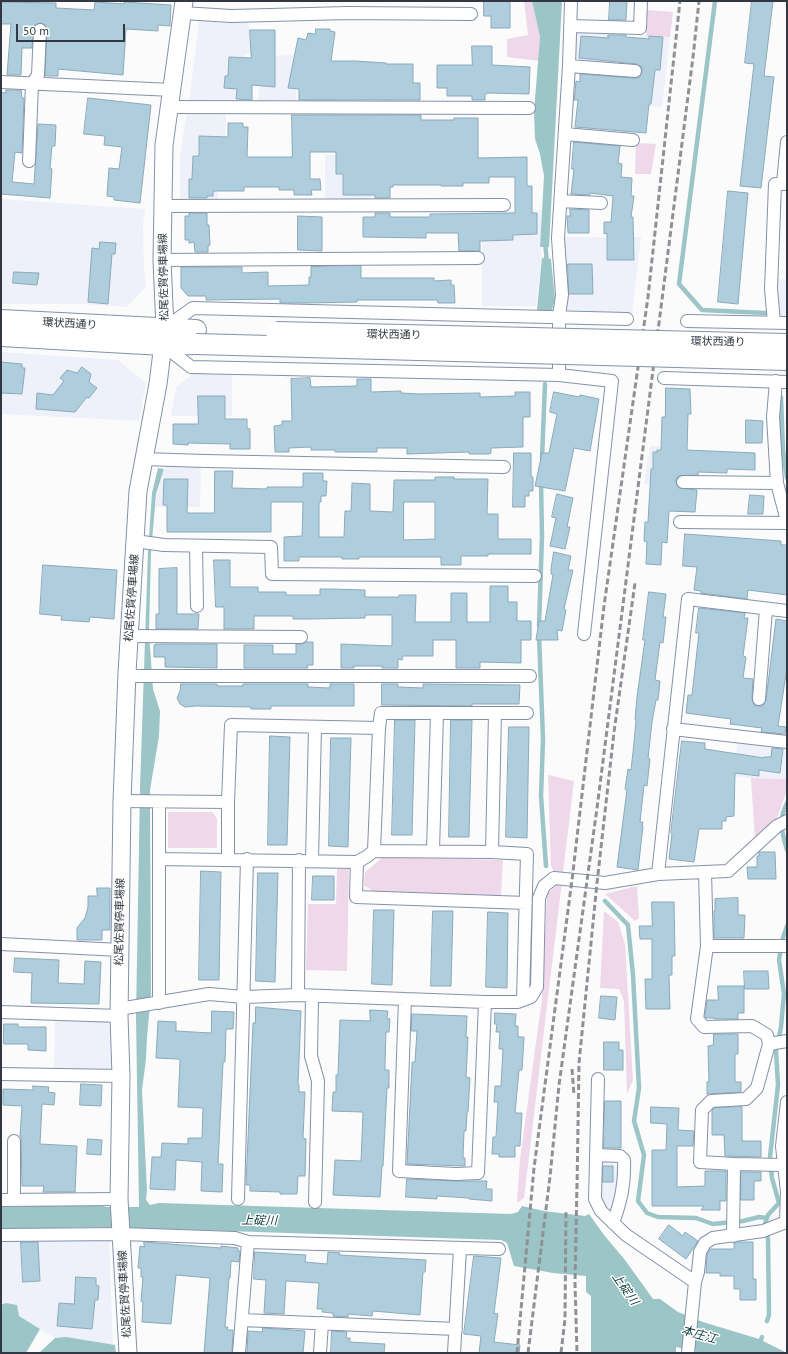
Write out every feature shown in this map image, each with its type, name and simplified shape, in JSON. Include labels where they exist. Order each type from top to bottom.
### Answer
[{"type":"highway","name":"環状西通り","points":[[1,320],[132,328],[164,337]]},
{"type":"highway","name":"環状西通り","points":[[1,336],[787,344]]},
{"type":"highway","name":"環状西通り","points":[[196,337],[787,360]]},
{"type":"main road","name":"松尾佐賀停車場線","points":[[128,1353],[119,1199],[121,1076],[124,1011],[120,950],[130,801],[134,676],[142,636],[145,542],[138,491],[158,384],[164,337],[162,260],[164,145],[183,7]]},
{"type":"street","points":[[559,375],[559,316],[562,295],[558,238],[569,66],[571,1]]},
{"type":"street","points":[[570,26],[640,28],[641,1]]},
{"type":"street","points":[[183,7],[231,16],[348,13],[470,14]]},
{"type":"street","points":[[29,161],[32,84],[38,75],[40,30]]},
{"type":"street","points":[[569,66],[635,71]]},
{"type":"street","points":[[1,82],[172,90]]},
{"type":"street","points":[[170,107],[529,108]]},
{"type":"street","points":[[565,134],[633,140]]},
{"type":"street","points":[[774,322],[771,289],[775,184],[785,184],[787,142]]},
{"type":"street","points":[[561,201],[601,203]]},
{"type":"street","points":[[163,206],[504,205]]},
{"type":"street","points":[[162,260],[478,258]]},
{"type":"street","points":[[584,634],[612,381],[559,375],[191,366],[164,337],[193,308],[559,316],[627,319]]},
{"type":"street","points":[[687,320],[787,323]]},
{"type":"street","points":[[664,378],[782,381],[773,417],[777,483],[787,522],[680,522]]},
{"type":"street","points":[[143,459],[205,462],[504,467]]},
{"type":"street","points":[[683,482],[777,483]]},
{"type":"street","points":[[145,542],[164,545],[271,547],[272,574],[535,576]]},
{"type":"street","points":[[196,546],[197,606]]},
{"type":"street","points":[[658,874],[688,599],[787,611]]},
{"type":"street","points":[[759,699],[766,609]]},
{"type":"street","points":[[142,636],[301,637]]},
{"type":"street","points":[[134,676],[530,676]]},
{"type":"street","points":[[492,852],[495,713]]},
{"type":"street","points":[[374,851],[379,728],[381,714],[527,713]]},
{"type":"street","points":[[432,850],[437,714]]},
{"type":"street","points":[[228,859],[228,802],[231,725],[379,728]]},
{"type":"street","points":[[312,860],[315,727]]},
{"type":"street","points":[[673,729],[787,742]]},
{"type":"street","points":[[130,801],[228,802]]},
{"type":"street","points":[[156,802],[159,859],[156,1004]]},
{"type":"street","points":[[1,1012],[124,1011],[209,994],[244,997],[298,995],[312,997],[518,1002],[531,997],[537,987],[539,898],[544,886],[554,878],[605,884],[658,874],[728,871],[784,823]]},
{"type":"street","points":[[159,859],[248,859],[357,862],[374,851],[432,850],[527,854],[523,999]]},
{"type":"street","points":[[238,1199],[248,859]]},
{"type":"street","points":[[298,995],[299,860]]},
{"type":"street","points":[[357,862],[356,897],[526,903]]},
{"type":"street","points":[[705,872],[707,946],[697,1019],[704,1027],[752,1026],[778,1043],[757,1088],[746,1099],[711,1101],[702,1110],[700,1162],[775,1165]]},
{"type":"street","points":[[1,944],[120,950]]},
{"type":"street","points":[[707,946],[787,946]]},
{"type":"street","points":[[312,997],[311,1056],[318,1081],[316,1202]]},
{"type":"street","points":[[406,999],[398,1171],[456,1174],[478,1173],[485,1002]]},
{"type":"street","points":[[1,1074],[121,1076]]},
{"type":"street","points":[[598,1079],[596,1199],[601,1211],[626,1235],[695,1282]]},
{"type":"street","points":[[688,1353],[695,1282],[698,1272],[700,1252],[705,1243],[733,1225],[768,1229],[786,1222],[787,1192],[775,1165],[782,1146],[787,1102]]},
{"type":"street","points":[[14,1141],[14,1200]]},
{"type":"street","points":[[596,1156],[620,1156],[624,1160],[625,1176],[621,1201],[612,1223]]},
{"type":"street","points":[[733,1225],[734,1164]]},
{"type":"street","points":[[1,1200],[119,1199]]},
{"type":"street","points":[[1,1235],[122,1234],[235,1238],[248,1242],[499,1249]]},
{"type":"street","points":[[239,1353],[248,1242]]},
{"type":"street","points":[[454,1353],[460,1249]]},
{"type":"street","points":[[242,1320],[456,1329]]},
{"type":"street","points":[[320,1353],[322,1323]]},
{"type":"shaded area","points":[[524,1],[532,1],[540,37],[539,61],[507,57],[507,39],[528,35]]},
{"type":"shaded area","points":[[647,10],[673,12],[670,37],[646,36]]},
{"type":"shaded area","points":[[199,21],[232,23],[249,22],[251,53],[245,54],[244,76],[236,76],[235,103],[189,103]]},
{"type":"shaded area","points":[[576,32],[608,34],[606,65],[575,63]]},
{"type":"shaded area","points":[[639,35],[670,37],[662,107],[634,106]]},
{"type":"shaded area","points":[[297,55],[296,103],[258,103],[261,56]]},
{"type":"shaded area","points":[[187,111],[226,111],[225,155],[218,156],[218,200],[180,200],[180,155]]},
{"type":"shaded area","points":[[636,143],[656,144],[651,174],[635,174]]},
{"type":"shaded area","points":[[325,155],[371,155],[371,199],[325,199]]},
{"type":"shaded area","points":[[1,199],[145,209],[143,224],[146,287],[127,307],[84,304],[1,304]]},
{"type":"shaded area","points":[[542,210],[540,247],[542,258],[536,306],[482,306],[482,212]]},
{"type":"shaded area","points":[[563,237],[641,237],[632,313],[565,310]]},
{"type":"shaded area","points":[[774,279],[787,279],[787,318],[780,317]]},
{"type":"shaded area","points":[[1,352],[118,360],[146,383],[139,421],[1,414]]},
{"type":"shaded area","points":[[195,373],[232,373],[232,416],[171,416],[176,387]]},
{"type":"shaded area","points":[[650,446],[675,447],[678,483],[644,484]]},
{"type":"shaded area","points":[[165,466],[201,467],[200,507],[155,507]]},
{"type":"shaded area","points":[[737,742],[787,749],[787,779],[734,776]]},
{"type":"shaded area","points":[[548,775],[574,781],[524,1198],[517,1203],[520,1159],[542,999],[547,894],[558,884],[551,865]]},
{"type":"shaded area","points":[[751,778],[787,779],[787,790],[776,821],[755,840]]},
{"type":"shaded area","points":[[168,812],[212,812],[217,818],[217,848],[168,848]]},
{"type":"shaded area","points":[[383,857],[503,860],[501,896],[375,893],[364,885],[365,872]]},
{"type":"shaded area","points":[[337,869],[349,869],[347,971],[306,970],[308,904],[336,904]]},
{"type":"shaded area","points":[[637,886],[639,918],[635,921],[605,894]]},
{"type":"shaded area","points":[[604,911],[618,922],[625,944],[633,1080],[627,1094],[624,1001],[619,989],[600,988]]},
{"type":"shaded area","points":[[55,1020],[109,1020],[112,1072],[54,1071]]},
{"type":"shaded area","points":[[599,1160],[613,1162],[620,1170],[614,1205],[606,1209],[600,1197]]},
{"type":"shaded area","points":[[109,1238],[113,1350],[55,1338],[40,1329],[1,1337],[1,1239]]},
{"type":"water","points":[[532,1],[562,1],[549,247],[540,247],[544,176],[540,154],[535,139],[534,112],[540,37]]},
{"type":"water","points":[[542,258],[551,259],[555,299],[552,310],[537,310]]},
{"type":"water","points":[[158,468],[164,469],[156,494],[151,552],[149,633],[153,689],[160,711],[159,736],[150,790],[151,994],[142,1090],[147,1190],[146,1200],[150,1205],[159,1203],[511,1214],[518,1212],[522,1206],[544,1211],[585,1216],[589,1214],[653,1299],[660,1299],[678,1312],[703,1322],[759,1339],[787,1353],[702,1353],[676,1347],[676,1353],[591,1353],[591,1296],[586,1292],[586,1276],[553,1273],[514,1266],[507,1243],[501,1240],[106,1227],[1,1229],[1,1207],[96,1204],[106,1207],[139,1207],[136,1017],[140,788],[148,552],[152,493]]},
{"type":"water","points":[[6,1303],[17,1305],[19,1316],[40,1329],[26,1353],[1,1353],[1,1305]]},
{"type":"water","points":[[66,1337],[115,1345],[116,1353],[39,1353],[55,1338]]},
{"type":"building","points":[[484,1],[510,1],[510,28],[491,28],[491,16],[484,16]]},
{"type":"building","points":[[610,1],[627,1],[626,20],[609,20]]},
{"type":"building","points":[[752,1],[773,1],[764,76],[774,77],[761,188],[740,186],[754,64],[745,63]]},
{"type":"building","points":[[1,2],[56,3],[56,8],[94,10],[95,2],[171,5],[170,26],[158,25],[158,31],[126,29],[123,75],[58,69],[58,76],[45,76],[47,30],[44,24],[40,23],[34,26],[32,48],[22,48],[21,75],[7,75],[11,24],[1,24]]},
{"type":"building","points":[[316,29],[330,29],[330,31],[335,32],[331,61],[413,64],[413,83],[420,83],[420,100],[299,100],[299,89],[288,88],[298,38],[306,40],[308,33],[315,34]]},
{"type":"building","points":[[250,30],[275,30],[275,87],[252,85],[252,100],[236,99],[237,89],[224,88],[225,76],[228,76],[229,57],[251,58]]},
{"type":"building","points":[[608,35],[626,35],[626,37],[649,39],[649,36],[663,37],[660,70],[655,70],[646,133],[575,127],[578,100],[574,100],[576,81],[580,82],[580,74],[634,78],[639,78],[641,75],[642,67],[636,64],[579,58],[581,36],[608,38]]},
{"type":"building","points":[[472,46],[492,46],[492,65],[530,67],[529,94],[488,93],[485,94],[485,100],[472,100],[472,96],[447,96],[447,88],[437,88],[437,65],[472,65]]},
{"type":"building","points":[[6,90],[21,90],[22,98],[24,98],[22,153],[15,152],[12,182],[34,184],[38,124],[56,125],[55,146],[52,146],[50,168],[52,169],[50,198],[1,194],[1,92],[6,93]]},
{"type":"building","points":[[88,98],[151,105],[140,203],[114,200],[114,197],[107,196],[109,168],[119,169],[122,147],[104,145],[105,136],[84,134]]},
{"type":"building","points":[[292,115],[421,115],[421,120],[478,118],[478,158],[527,157],[527,186],[532,186],[532,213],[537,213],[537,234],[513,235],[513,240],[480,241],[480,251],[459,251],[458,233],[426,233],[426,238],[363,237],[363,217],[375,217],[375,213],[390,213],[390,217],[430,217],[430,214],[515,213],[515,177],[489,177],[489,183],[463,183],[463,186],[393,185],[393,187],[390,187],[390,198],[375,198],[375,195],[343,195],[343,174],[336,174],[336,152],[310,152],[310,179],[320,179],[321,190],[311,190],[312,195],[294,195],[294,190],[279,190],[279,187],[244,187],[244,191],[213,191],[213,196],[207,196],[207,198],[189,198],[189,179],[192,179],[193,156],[199,156],[199,136],[228,137],[228,123],[243,123],[243,127],[248,127],[247,157],[292,157]]},
{"type":"building","points":[[574,142],[620,146],[618,163],[622,164],[621,177],[632,178],[631,196],[634,196],[631,217],[633,217],[634,260],[607,260],[607,233],[604,234],[604,222],[611,222],[613,196],[590,193],[590,195],[571,194],[574,169],[572,169]]},
{"type":"building","points":[[728,191],[748,193],[738,304],[718,302]]},
{"type":"building","points":[[570,209],[589,210],[589,233],[568,233],[567,216],[570,216]]},
{"type":"building","points":[[189,213],[207,213],[210,245],[208,246],[208,252],[195,252],[194,242],[189,243],[189,240],[185,240],[185,216],[189,216]]},
{"type":"building","points":[[298,216],[322,217],[322,251],[298,250]]},
{"type":"building","points":[[100,242],[116,243],[115,254],[112,254],[108,304],[88,302],[92,248],[99,249]]},
{"type":"building","points":[[568,264],[592,264],[593,294],[569,294]]},
{"type":"building","points":[[361,266],[361,278],[434,278],[434,281],[451,280],[451,285],[454,285],[455,303],[438,303],[437,300],[357,300],[357,302],[280,303],[280,299],[206,300],[206,296],[188,296],[181,288],[181,267],[242,267],[242,273],[268,272],[268,286],[309,285],[311,267]]},
{"type":"building","points":[[14,272],[39,273],[37,285],[13,283]]},
{"type":"building","points":[[1,362],[22,364],[22,368],[25,368],[22,394],[1,393]]},
{"type":"building","points":[[82,367],[91,374],[89,382],[97,388],[89,398],[87,397],[75,412],[36,409],[37,393],[53,395],[64,381],[60,378],[67,370],[77,373]]},
{"type":"building","points":[[310,378],[311,387],[357,386],[357,379],[371,379],[371,392],[401,391],[401,393],[419,394],[480,393],[480,397],[515,396],[515,392],[530,392],[530,417],[523,417],[523,447],[491,448],[491,453],[489,454],[469,454],[469,452],[407,454],[407,448],[377,448],[377,452],[335,452],[335,450],[311,450],[311,447],[289,448],[289,452],[275,452],[274,426],[282,425],[282,421],[292,421],[291,379]]},
{"type":"building","points":[[666,388],[690,389],[691,414],[688,414],[687,450],[755,453],[755,470],[727,469],[727,473],[698,472],[698,475],[679,476],[676,479],[676,482],[679,488],[697,490],[695,512],[669,511],[667,543],[662,542],[661,565],[646,564],[647,542],[644,541],[645,522],[648,522],[651,469],[653,469],[653,452],[661,450],[662,417],[665,417]]},
{"type":"building","points":[[554,392],[599,399],[590,451],[574,448],[565,491],[535,486],[542,453],[549,453],[557,414],[550,412]]},
{"type":"building","points":[[198,396],[225,396],[225,419],[247,419],[247,428],[250,429],[250,449],[230,449],[230,444],[173,444],[173,424],[198,424]]},
{"type":"building","points":[[746,420],[763,421],[762,443],[746,443]]},
{"type":"building","points":[[514,453],[531,453],[531,476],[533,477],[533,491],[529,491],[529,496],[525,496],[525,507],[513,507]]},
{"type":"building","points":[[215,471],[233,471],[232,488],[267,489],[267,487],[303,487],[303,473],[323,473],[323,481],[327,481],[326,496],[321,496],[321,502],[319,502],[319,537],[344,537],[345,511],[351,511],[352,483],[370,484],[370,511],[393,512],[394,480],[435,480],[435,477],[454,477],[454,479],[488,479],[487,514],[498,514],[498,539],[531,539],[531,554],[488,554],[488,556],[461,556],[461,565],[441,565],[441,557],[359,557],[359,559],[342,559],[342,557],[299,557],[299,561],[284,561],[284,537],[302,536],[303,502],[271,502],[271,532],[167,532],[167,505],[163,505],[164,479],[188,479],[187,513],[214,513]],"holes":[[[404,502],[435,502],[435,539],[404,540]]]},
{"type":"building","points":[[557,494],[573,498],[567,527],[570,527],[565,549],[550,546],[556,518],[552,517]]},
{"type":"building","points":[[750,495],[764,496],[763,514],[748,514]]},
{"type":"building","points":[[685,534],[781,541],[781,545],[787,545],[787,595],[748,590],[747,599],[701,593],[701,591],[694,590],[697,567],[683,566]]},
{"type":"building","points":[[554,552],[571,556],[568,570],[573,570],[564,609],[566,610],[562,631],[557,630],[558,640],[536,640],[539,621],[545,621],[553,575],[551,574],[551,569]]},
{"type":"building","points":[[214,560],[230,560],[230,587],[258,587],[258,592],[286,592],[286,595],[320,595],[320,589],[331,589],[365,590],[365,597],[399,597],[399,595],[416,595],[415,622],[451,622],[451,593],[467,593],[467,622],[490,622],[490,586],[508,586],[508,602],[517,602],[517,621],[531,621],[531,640],[521,640],[521,663],[480,662],[480,668],[456,668],[456,640],[433,640],[433,656],[403,656],[402,660],[398,659],[398,668],[382,668],[382,666],[354,666],[354,668],[341,668],[341,644],[392,646],[392,615],[365,615],[365,618],[310,619],[293,619],[293,616],[254,616],[254,629],[224,629],[224,607],[216,607]]},
{"type":"building","points":[[43,565],[117,570],[114,619],[90,617],[89,622],[61,620],[62,616],[40,614]]},
{"type":"building","points":[[177,568],[177,614],[199,614],[198,629],[156,629],[156,614],[159,614],[159,569]]},
{"type":"building","points":[[649,592],[666,594],[663,617],[666,617],[663,643],[660,642],[655,680],[660,681],[658,700],[656,700],[652,722],[647,786],[644,785],[640,822],[643,822],[643,826],[638,870],[617,867],[627,790],[625,789],[628,769],[631,770],[637,697],[645,640],[643,640]]},
{"type":"building","points":[[699,608],[745,613],[744,618],[748,618],[743,656],[746,657],[743,678],[753,679],[752,699],[754,705],[758,706],[763,706],[766,700],[776,619],[787,621],[787,668],[778,726],[786,727],[785,734],[761,732],[762,728],[730,724],[731,719],[686,713],[688,695],[692,695],[699,633],[696,633]]},
{"type":"building","points":[[313,642],[313,665],[307,665],[308,668],[244,668],[244,645],[273,645],[273,654],[296,654],[296,644]]},
{"type":"building","points":[[217,644],[217,668],[165,667],[165,657],[154,657],[154,645]]},
{"type":"building","points":[[181,684],[243,686],[243,684],[308,684],[308,687],[330,688],[330,684],[354,684],[354,706],[271,706],[271,709],[251,709],[251,707],[185,707],[180,704],[177,698]]},
{"type":"building","points":[[382,684],[398,684],[398,687],[423,688],[423,684],[520,685],[519,704],[472,704],[472,706],[382,705]]},
{"type":"building","points":[[395,720],[415,720],[412,835],[392,835]]},
{"type":"building","points":[[451,720],[472,720],[469,837],[449,837]]},
{"type":"building","points":[[509,727],[529,727],[527,838],[506,837]]},
{"type":"building","points":[[270,736],[290,737],[287,845],[268,845]]},
{"type":"building","points":[[331,738],[351,738],[348,847],[329,846]]},
{"type":"building","points":[[682,741],[705,743],[705,749],[764,758],[771,757],[772,748],[783,749],[780,773],[759,770],[759,776],[735,773],[734,816],[726,817],[726,821],[722,821],[722,829],[699,829],[694,862],[669,859]]},
{"type":"building","points":[[759,852],[775,852],[776,879],[748,879],[747,867],[757,867],[757,856],[759,856]]},
{"type":"building","points":[[201,871],[221,872],[219,980],[199,980]]},
{"type":"building","points":[[258,873],[278,873],[275,982],[256,981]]},
{"type":"building","points":[[313,876],[334,876],[334,900],[312,900]]},
{"type":"building","points":[[97,888],[110,888],[110,930],[102,930],[102,940],[77,940],[77,928],[85,918],[88,907],[88,896],[97,896]]},
{"type":"building","points":[[738,898],[738,915],[745,915],[744,938],[714,938],[715,899]]},
{"type":"building","points":[[652,902],[674,902],[675,956],[672,956],[672,975],[669,975],[670,1009],[646,1009],[645,979],[652,979],[652,939],[640,939],[639,926],[652,926]]},
{"type":"building","points":[[374,910],[394,910],[392,985],[372,984]]},
{"type":"building","points":[[433,911],[453,911],[451,986],[431,986]]},
{"type":"building","points":[[488,912],[508,913],[507,988],[486,987]]},
{"type":"building","points":[[15,958],[59,960],[58,983],[84,984],[85,961],[101,962],[99,1004],[31,1003],[32,973],[14,972]]},
{"type":"building","points":[[744,971],[768,971],[769,989],[745,989]]},
{"type":"building","points":[[718,986],[744,986],[744,1013],[738,1013],[738,1019],[714,1019],[705,1017],[707,1000],[718,1000]]},
{"type":"building","points":[[601,996],[617,997],[615,1020],[599,1018]]},
{"type":"building","points":[[256,1007],[301,1011],[298,1085],[299,1092],[305,1092],[303,1138],[306,1139],[305,1176],[298,1176],[297,1194],[250,1191],[250,1185],[246,1185],[253,1023],[255,1023]]},
{"type":"building","points":[[370,1010],[388,1011],[387,1018],[390,1019],[389,1032],[386,1032],[385,1070],[389,1070],[389,1088],[387,1088],[380,1197],[333,1195],[335,1160],[361,1161],[363,1113],[332,1111],[333,1092],[336,1092],[336,1075],[338,1075],[340,1020],[370,1021]]},
{"type":"building","points":[[212,1011],[234,1012],[233,1029],[226,1029],[225,1062],[223,1062],[218,1164],[223,1164],[222,1192],[201,1191],[202,1162],[176,1160],[175,1190],[150,1189],[152,1157],[161,1157],[162,1143],[188,1144],[188,1138],[202,1138],[203,1108],[178,1107],[180,1060],[156,1058],[158,1021],[176,1022],[176,1031],[211,1033]]},
{"type":"building","points":[[495,1013],[516,1014],[515,1026],[518,1026],[518,1037],[524,1037],[522,1070],[519,1070],[515,1113],[522,1113],[520,1146],[515,1146],[515,1157],[499,1157],[499,1154],[492,1154],[493,1137],[496,1137],[498,1102],[494,1102],[495,1086],[501,1086],[503,1049],[499,1049],[500,1032],[496,1032],[497,1024],[495,1024]]},
{"type":"building","points":[[412,1014],[467,1016],[466,1037],[468,1037],[466,1077],[470,1078],[466,1131],[464,1131],[463,1158],[465,1158],[465,1166],[407,1164],[412,1062],[415,1062],[417,1031],[412,1031]]},
{"type":"building","points":[[4,1024],[18,1024],[18,1027],[46,1027],[46,1051],[28,1050],[28,1044],[4,1044]]},
{"type":"building","points":[[714,1034],[738,1034],[738,1054],[735,1054],[735,1082],[741,1082],[741,1092],[707,1094],[707,1082],[709,1082],[708,1046],[713,1045]]},
{"type":"building","points":[[604,1042],[619,1042],[619,1050],[623,1050],[623,1070],[604,1070]]},
{"type":"building","points":[[81,1084],[102,1085],[101,1106],[80,1105]]},
{"type":"building","points":[[33,1086],[49,1087],[48,1092],[55,1093],[54,1105],[42,1104],[40,1144],[77,1146],[75,1192],[43,1192],[44,1186],[22,1186],[20,1136],[22,1106],[3,1105],[3,1089],[33,1090]]},
{"type":"building","points":[[605,1101],[621,1101],[621,1148],[604,1148]]},
{"type":"building","points":[[651,1107],[679,1108],[678,1130],[694,1131],[693,1146],[677,1146],[677,1187],[705,1186],[705,1171],[726,1171],[726,1201],[720,1201],[720,1210],[701,1210],[704,1206],[652,1206],[652,1150],[666,1150],[667,1124],[651,1123]]},
{"type":"building","points":[[742,1107],[742,1141],[761,1141],[761,1157],[725,1156],[724,1135],[712,1135],[712,1110],[714,1108]]},
{"type":"building","points":[[88,1139],[102,1140],[101,1155],[87,1154]]},
{"type":"building","points":[[603,1166],[613,1166],[613,1182],[603,1182]]},
{"type":"building","points":[[741,1172],[761,1172],[761,1181],[754,1181],[754,1200],[741,1200]]},
{"type":"building","points":[[407,1179],[487,1181],[486,1189],[492,1189],[492,1201],[437,1196],[437,1199],[406,1197]]},
{"type":"building","points":[[669,1225],[683,1236],[685,1232],[698,1241],[686,1259],[659,1239]]},
{"type":"building","points":[[21,1242],[38,1242],[40,1281],[23,1282]]},
{"type":"building","points":[[144,1242],[238,1248],[238,1251],[240,1251],[239,1262],[231,1261],[225,1327],[228,1327],[227,1330],[233,1330],[232,1353],[204,1353],[210,1278],[176,1275],[171,1324],[142,1322],[143,1302],[141,1301],[143,1277],[141,1277],[141,1268],[138,1268],[140,1246],[144,1247]]},
{"type":"building","points":[[753,1242],[753,1279],[756,1279],[756,1300],[740,1300],[740,1289],[734,1289],[734,1276],[720,1276],[720,1273],[706,1273],[707,1254],[710,1249],[734,1249],[734,1243]]},
{"type":"building","points":[[255,1252],[306,1255],[305,1262],[327,1264],[328,1252],[340,1253],[339,1255],[426,1260],[425,1272],[423,1272],[420,1315],[373,1311],[372,1316],[348,1314],[348,1317],[333,1316],[333,1313],[322,1312],[323,1309],[317,1309],[319,1283],[286,1281],[284,1314],[264,1313],[266,1280],[254,1279]]},
{"type":"building","points":[[474,1256],[501,1258],[494,1313],[498,1314],[494,1342],[520,1345],[519,1353],[479,1353],[481,1336],[464,1334]]},
{"type":"building","points":[[76,1277],[96,1278],[96,1285],[99,1286],[98,1300],[95,1300],[92,1329],[57,1326],[59,1303],[74,1304]]},
{"type":"building","points":[[263,1328],[305,1331],[303,1353],[247,1353],[248,1331],[262,1332]]},
{"type":"building","points":[[332,1331],[347,1332],[346,1338],[350,1338],[350,1342],[385,1344],[384,1353],[331,1353]]},
{"type":"waterway","points":[[715,1],[679,284],[702,310],[765,313]]},
{"type":"waterway","points":[[545,240],[547,265]]},
{"type":"waterway","points":[[542,458],[545,384]]},
{"type":"waterway","points":[[781,397],[783,450],[787,478]]},
{"type":"waterway","points":[[539,626],[542,536],[541,481]]},
{"type":"waterway","points":[[539,635],[543,739],[541,796],[546,866]]},
{"type":"waterway","points":[[787,803],[782,815],[782,832],[787,850]]},
{"type":"waterway","points":[[605,901],[628,925],[633,975],[639,1088],[634,1121],[644,1155],[638,1201],[647,1213],[658,1217],[696,1218],[713,1224],[743,1221],[759,1217],[767,1218]]},
{"type":"waterway","points":[[767,1321],[769,1315],[768,1239],[765,1224],[768,1215],[779,1203],[772,1178],[770,1157],[778,1085],[776,1051],[781,1027],[784,994],[779,960],[782,941],[787,926]]},
{"type":"waterway","points":[[756,1353],[762,1337]]},
{"type":"railway","points":[[517,1353],[534,1168],[572,880],[604,606],[648,297],[680,1]]},
{"type":"railway","points":[[528,1353],[550,1177],[559,1085],[597,808],[699,1]]},
{"type":"railway","points":[[577,1189],[579,1063],[614,732],[635,583]]},
{"type":"railway","points":[[572,1069],[574,1095]]},
{"type":"railway","points":[[577,1183],[575,1283],[577,1353]]},
{"type":"railway","points":[[561,1353],[565,1319],[566,1210]]},
{"type":"water label","name":"上碇川","points":[[259,1221]]},
{"type":"water label","name":"上碇川","points":[[625,1289]]},
{"type":"water label","name":"本庄江","points":[[699,1335]]}]
